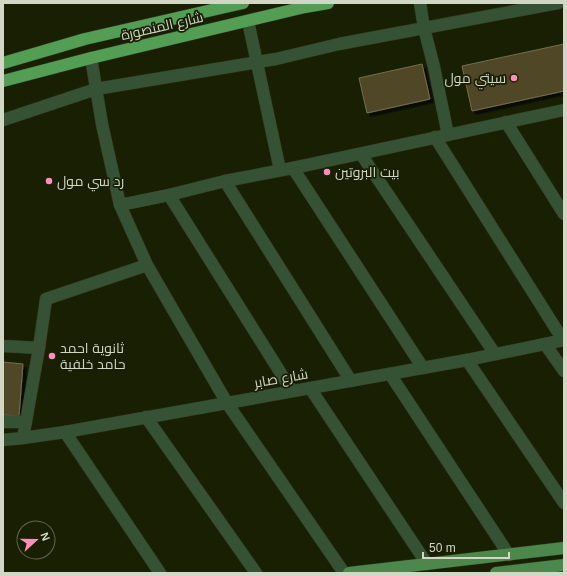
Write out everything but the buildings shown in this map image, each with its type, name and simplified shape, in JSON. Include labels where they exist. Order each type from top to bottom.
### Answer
[{"type":"highway","name":"شارع المنصورة","points":[[3,63],[84,39],[243,3]]},
{"type":"highway","name":"شارع المنصورة","points":[[3,81],[91,58],[305,7],[328,3]]},
{"type":"main road","points":[[348,573],[564,548]]},
{"type":"main road","points":[[496,573],[564,565]]},
{"type":"street","points":[[420,3],[424,28],[448,134]]},
{"type":"street","points":[[3,120],[96,89],[276,59],[339,44],[558,3]]},
{"type":"street","points":[[248,21],[280,170]]},
{"type":"street","points":[[91,58],[102,124],[120,205],[147,265],[227,403],[344,573]]},
{"type":"street","points":[[120,205],[226,181],[361,154],[564,110]]},
{"type":"street","points":[[506,122],[564,214]]},
{"type":"street","points":[[435,137],[564,340]]},
{"type":"street","points":[[361,154],[495,354]]},
{"type":"street","points":[[293,168],[423,368]]},
{"type":"street","points":[[226,181],[351,381]]},
{"type":"street","points":[[169,195],[292,391]]},
{"type":"street","points":[[23,438],[46,299],[147,265]]},
{"type":"street","name":"شارع صابر","points":[[3,440],[65,432],[468,360],[564,340]]},
{"type":"street","points":[[545,344],[564,371]]},
{"type":"street","points":[[3,346],[39,348]]},
{"type":"street","points":[[468,360],[564,503]]},
{"type":"street","points":[[390,374],[509,555]]},
{"type":"street","points":[[310,388],[427,564]]},
{"type":"street","points":[[146,417],[256,573]]},
{"type":"street","points":[[3,422],[26,422]]},
{"type":"street","points":[[65,432],[160,573]]},
{"type":"place","name":"سيتي مول","points":[[514,78]]},
{"type":"place","name":"بيت البروتين","points":[[327,172]]},
{"type":"place","name":"رد سي مول","points":[[49,181]]},
{"type":"place","name":"ثانوية احمد حامد خلفية","points":[[52,356]]}]
